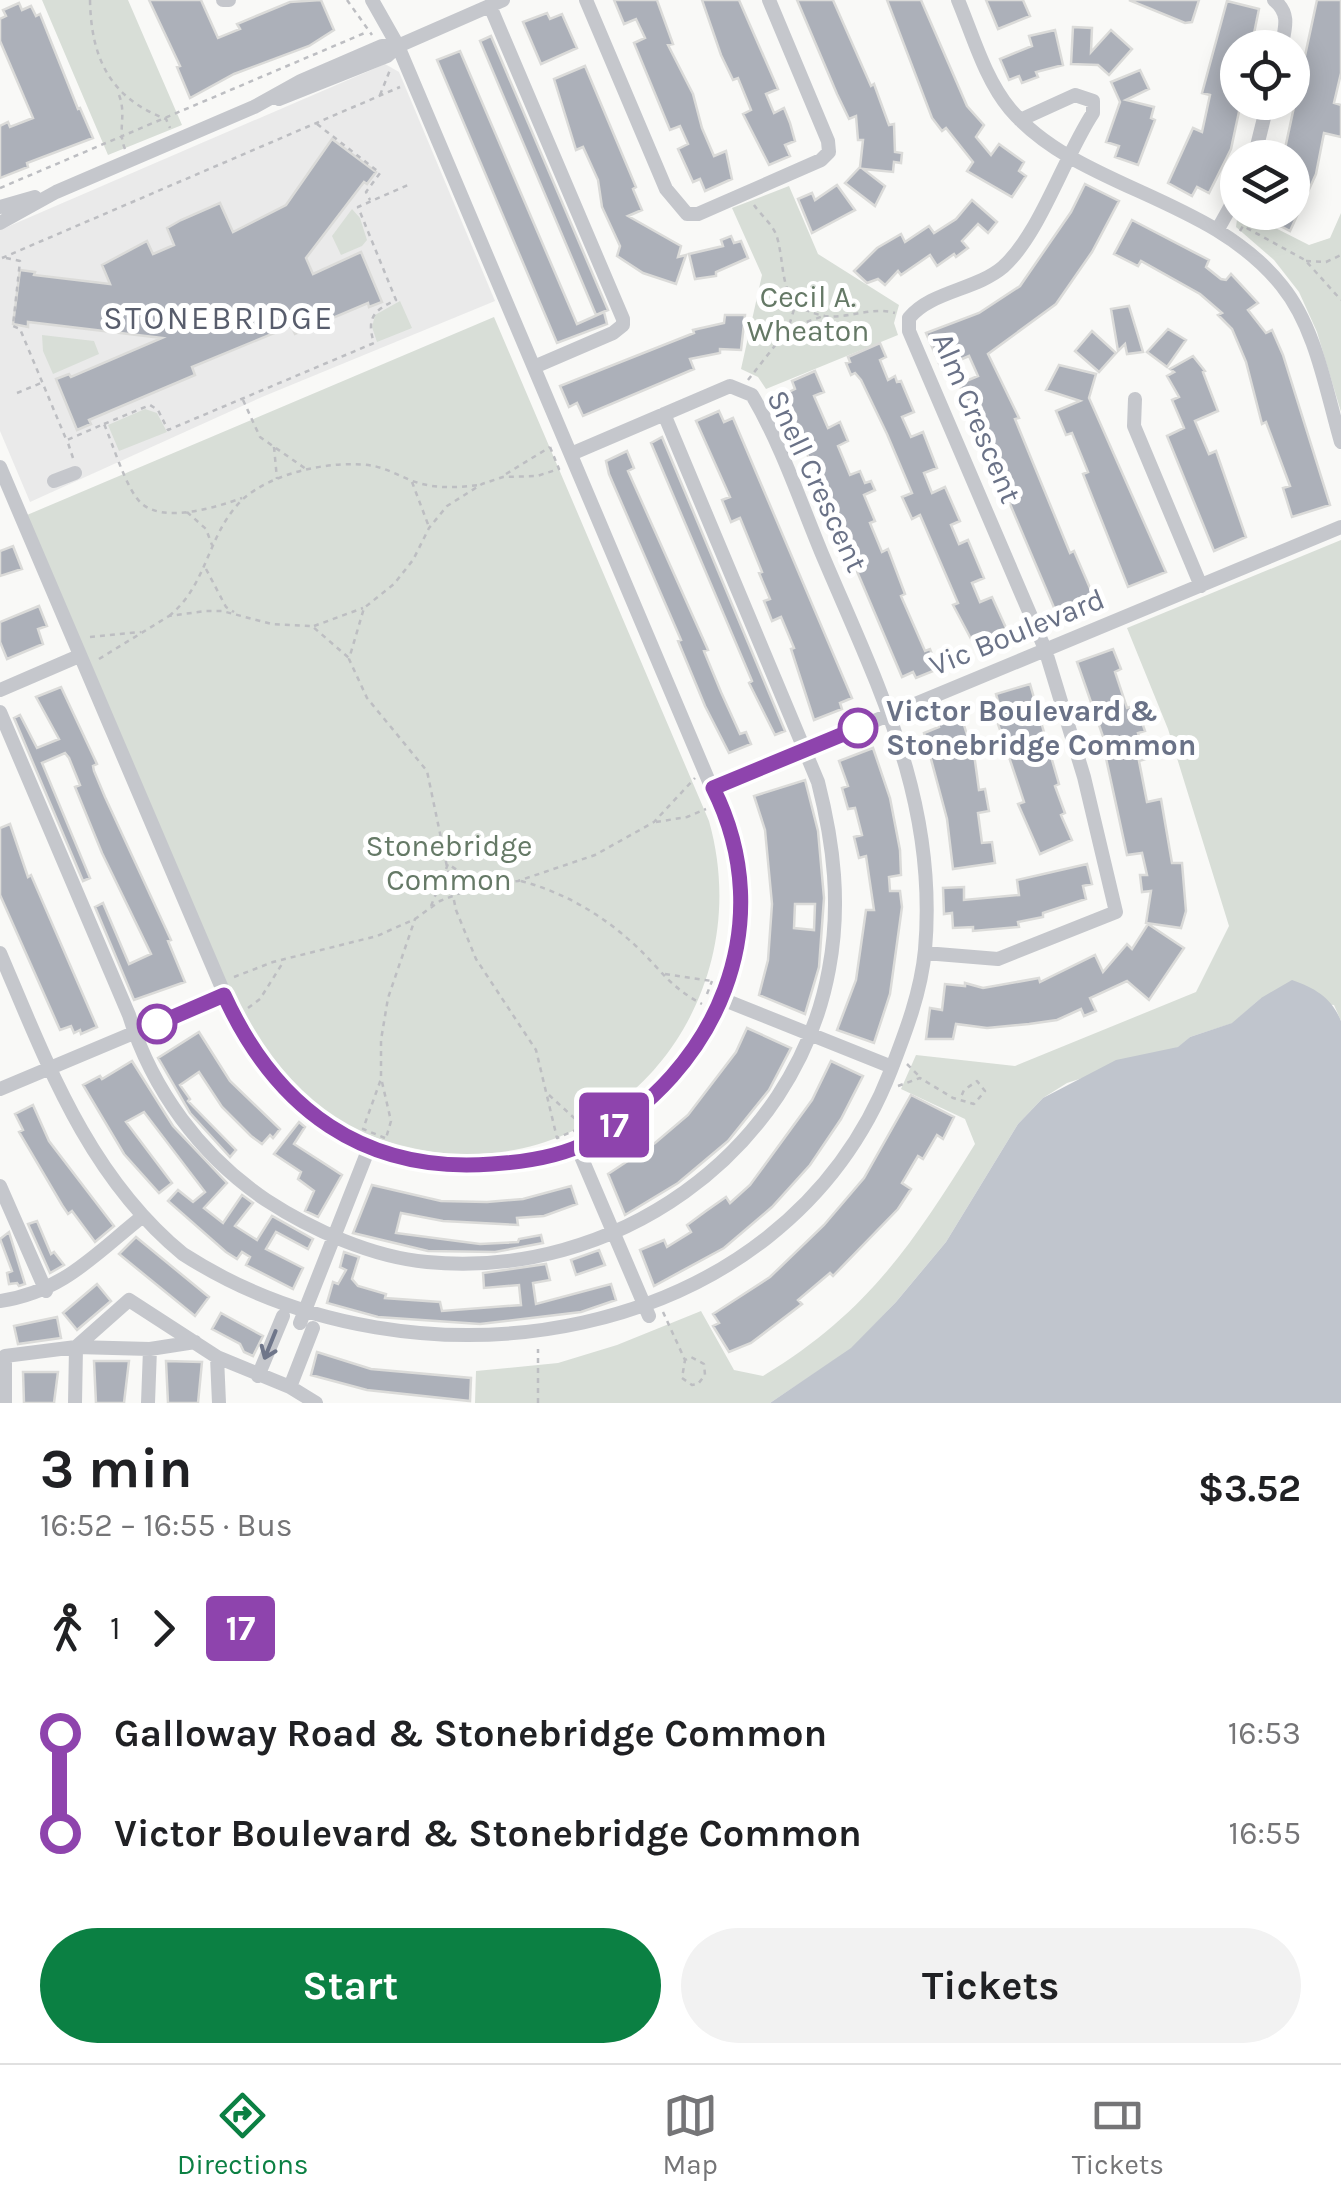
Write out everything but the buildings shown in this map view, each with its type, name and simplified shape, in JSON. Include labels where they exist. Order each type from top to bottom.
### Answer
[{"type":"street","points":[[0,467],[6,500],[80,655],[232,1014],[270,1073],[293,1099],[335,1132],[370,1148],[415,1162],[475,1166],[544,1157],[578,1147],[634,1111],[663,1084],[689,1054],[722,999],[742,926],[735,843],[398,46],[372,0]]},
{"type":"street","points":[[586,0],[666,189],[688,214],[698,214],[821,160],[829,152],[822,126],[769,0]]},
{"type":"street","points":[[958,0],[999,94],[1020,120],[1046,142],[1218,229],[1284,288],[1304,323],[1341,442]]},
{"type":"street","points":[[1274,0],[1284,9],[1287,20]]},
{"type":"street","points":[[1285,30],[1291,0]]},
{"type":"street","points":[[254,107],[306,92],[497,3],[623,325],[534,367]]},
{"type":"street","points":[[0,222],[56,192],[254,107],[301,81],[382,46],[398,46]]},
{"type":"street","points":[[1020,120],[1075,95],[1093,101],[1093,114],[1070,154]]},
{"type":"street","name":"Alm Crescent","points":[[1046,650],[909,330],[908,318],[920,306],[1002,268],[1023,245],[1070,154]]},
{"type":"street","points":[[0,206],[56,192]]},
{"type":"street","points":[[1218,229],[1220,225]]},
{"type":"street","name":"Snell Crescent","points":[[568,447],[730,386],[752,395],[890,714],[914,789],[924,854],[925,953],[899,1052],[886,1084],[828,1182],[778,1235],[722,1278],[649,1316]]},
{"type":"street","points":[[1135,398],[1134,426],[1201,586]]},
{"type":"street","points":[[0,712],[134,1034],[165,1096],[212,1155],[283,1210],[336,1236],[424,1262],[520,1260],[616,1234],[684,1194],[744,1141],[788,1080],[809,1034],[829,970],[836,881],[832,838],[804,749],[664,414]]},
{"type":"street","points":[[54,481],[68,468]]},
{"type":"street","name":"Vic Boulevard","points":[[710,780],[804,749],[1341,527]]},
{"type":"street","points":[[925,953],[998,959],[1116,912],[1084,776],[1046,650]]},
{"type":"street","points":[[0,690],[80,655]]},
{"type":"street","points":[[0,953],[50,1068],[95,1157],[143,1216],[210,1274],[283,1316],[330,1332]]},
{"type":"street","points":[[0,1089],[134,1034],[221,988]]},
{"type":"street","points":[[722,999],[892,1067]]},
{"type":"street","points":[[578,1147],[649,1316]]},
{"type":"street","points":[[290,1387],[306,1325],[370,1148]]},
{"type":"street","points":[[0,1186],[46,1291]]},
{"type":"street","points":[[0,1301],[46,1291],[143,1216]]},
{"type":"street","points":[[75,1403],[76,1347],[129,1300],[217,1357],[290,1387],[316,1403]]},
{"type":"street","points":[[258,1376],[283,1316]]},
{"type":"street","points":[[576,1341],[594,1337]]},
{"type":"street","points":[[356,1339],[375,1343]]},
{"type":"street","points":[[5,1403],[6,1356],[76,1347],[150,1349],[195,1342]]},
{"type":"street","points":[[148,1403],[150,1349]]},
{"type":"street","points":[[217,1357],[219,1403]]},
{"type":"path","points":[[90,0],[90,30],[124,108],[120,137]]},
{"type":"path","points":[[347,0],[367,32],[382,46]]},
{"type":"path","points":[[0,188],[367,32]]},
{"type":"path","points":[[379,96],[388,72]]},
{"type":"path","points":[[1,258],[403,86]]},
{"type":"path","points":[[117,90],[134,104],[166,119]]},
{"type":"path","points":[[316,123],[380,173],[366,192],[370,202]]},
{"type":"path","points":[[67,440],[150,404],[158,410],[168,430],[374,343],[369,328],[371,318],[376,309],[396,300],[358,207],[408,185]]},
{"type":"path","points":[[751,200],[776,233],[782,278],[796,302],[824,316]]},
{"type":"path","points":[[1234,240],[1244,226],[1305,260],[1341,300]]},
{"type":"path","points":[[1305,260],[1326,262],[1341,256]]},
{"type":"path","points":[[1,258],[20,261],[12,326],[20,329],[67,440],[74,458],[68,468]]},
{"type":"path","points":[[756,369],[788,329],[796,302]]},
{"type":"path","points":[[788,329],[824,316],[888,310]]},
{"type":"path","points":[[17,393],[42,382]]},
{"type":"path","points":[[242,398],[260,437],[307,470]]},
{"type":"path","points":[[104,424],[141,502],[160,510],[186,512],[246,496],[307,470],[372,466],[412,481],[452,488],[482,484]]},
{"type":"path","points":[[274,447],[278,480]]},
{"type":"path","points":[[168,616],[206,611],[272,624],[312,626],[364,608],[404,572],[446,506],[550,447],[568,447]]},
{"type":"path","points":[[503,476],[537,476],[560,469],[550,447]]},
{"type":"path","points":[[412,481],[430,528]]},
{"type":"path","points":[[80,655],[142,632],[185,604],[206,569],[212,546],[246,496]]},
{"type":"path","points":[[186,512],[206,530],[212,546]]},
{"type":"path","points":[[206,569],[226,607],[239,616]]},
{"type":"path","points":[[349,659],[364,608]]},
{"type":"path","points":[[312,626],[349,659],[366,698],[427,772],[456,910],[476,959],[536,1050],[546,1093],[557,1138],[584,1127],[546,1093]]},
{"type":"path","points":[[80,655],[106,632],[142,632]]},
{"type":"path","points":[[221,988],[284,961],[377,936],[454,894],[518,880],[595,856],[654,822],[691,779],[710,780]]},
{"type":"path","points":[[654,822],[687,817],[721,803]]},
{"type":"path","points":[[448,864],[472,880],[492,884]]},
{"type":"path","points":[[430,908],[448,864]]},
{"type":"path","points":[[518,880],[554,892],[598,915],[675,989],[703,1004],[712,982],[662,974]]},
{"type":"path","points":[[381,1079],[363,1130],[386,1139],[391,1121],[381,1079],[381,1040],[388,998],[415,918]]},
{"type":"path","points":[[232,1014],[260,1000],[284,961]]},
{"type":"path","points":[[899,1052],[910,1057],[907,1064],[920,1078],[953,1098],[961,1097],[974,1104],[985,1091],[977,1082],[964,1090],[961,1097]]},
{"type":"path","points":[[886,1084],[897,1090],[899,1085],[920,1078]]},
{"type":"path","points":[[649,1316],[684,1360],[682,1378],[692,1385],[698,1384],[706,1375],[704,1364],[692,1358],[684,1360]]},
{"type":"path","points":[[538,1349],[538,1403]]},
{"type":"shaded area","points":[[385,64],[399,72],[495,301],[262,397],[30,502],[0,431],[0,230]]},
{"type":"shaded area","points":[[1292,980],[1322,995],[1341,1021],[1341,1403],[770,1403],[851,1348],[896,1302],[946,1242],[1018,1124],[1043,1098],[1116,1060],[1178,1047],[1190,1037],[1232,1023],[1261,998]]},
{"type":"green space","points":[[42,0],[128,0],[182,125],[108,155]]},
{"type":"green space","name":"Cecil A. Wheaton","points":[[789,186],[818,254],[899,305],[894,323],[898,335],[766,389],[758,377],[741,369],[762,275],[732,208]]},
{"type":"green space","points":[[352,209],[360,218],[367,240],[341,255],[332,236]]},
{"type":"green space","points":[[1341,213],[1341,412],[1317,332],[1299,292],[1274,260],[1239,230],[1279,230],[1309,245],[1330,238]]},
{"type":"green space","points":[[400,301],[412,328],[377,342],[372,327],[375,315]]},
{"type":"green space","name":"Stonebridge Common","points":[[494,317],[709,821],[719,891],[712,958],[689,1019],[652,1072],[604,1114],[546,1142],[480,1154],[408,1147],[365,1133],[312,1104],[271,1064],[234,1003],[27,515]]},
{"type":"green space","points":[[42,335],[94,341],[99,354],[53,374],[43,351]]},
{"type":"green space","points":[[145,409],[157,413],[167,432],[119,451],[108,425]]},
{"type":"green space","points":[[1341,540],[1341,1021],[1334,1005],[1261,998],[1233,1023],[1190,1037],[1179,1047],[1067,1083],[1043,1098],[1018,1124],[946,1242],[896,1302],[851,1349],[770,1403],[475,1403],[476,1371],[558,1363],[617,1345],[701,1311],[734,1370],[763,1376],[859,1302],[908,1245],[975,1144],[965,1119],[901,1089],[916,1055],[1015,1066],[1196,992],[1229,926],[1168,729],[1127,628]]},
{"type":"bus line","name":"17","points":[[157,1024],[224,995],[249,1042],[293,1099],[335,1132],[380,1153],[415,1162],[475,1166],[544,1157],[590,1142],[634,1111],[663,1084],[702,1036],[727,988],[742,926],[742,884],[735,843],[713,788],[858,728]]},
{"type":"place","name":"Victor Boulevard & Stonebridge Common","points":[[858,728]]},
{"type":"district","name":"STONEBRIDGE","points":[[219,318]]}]
